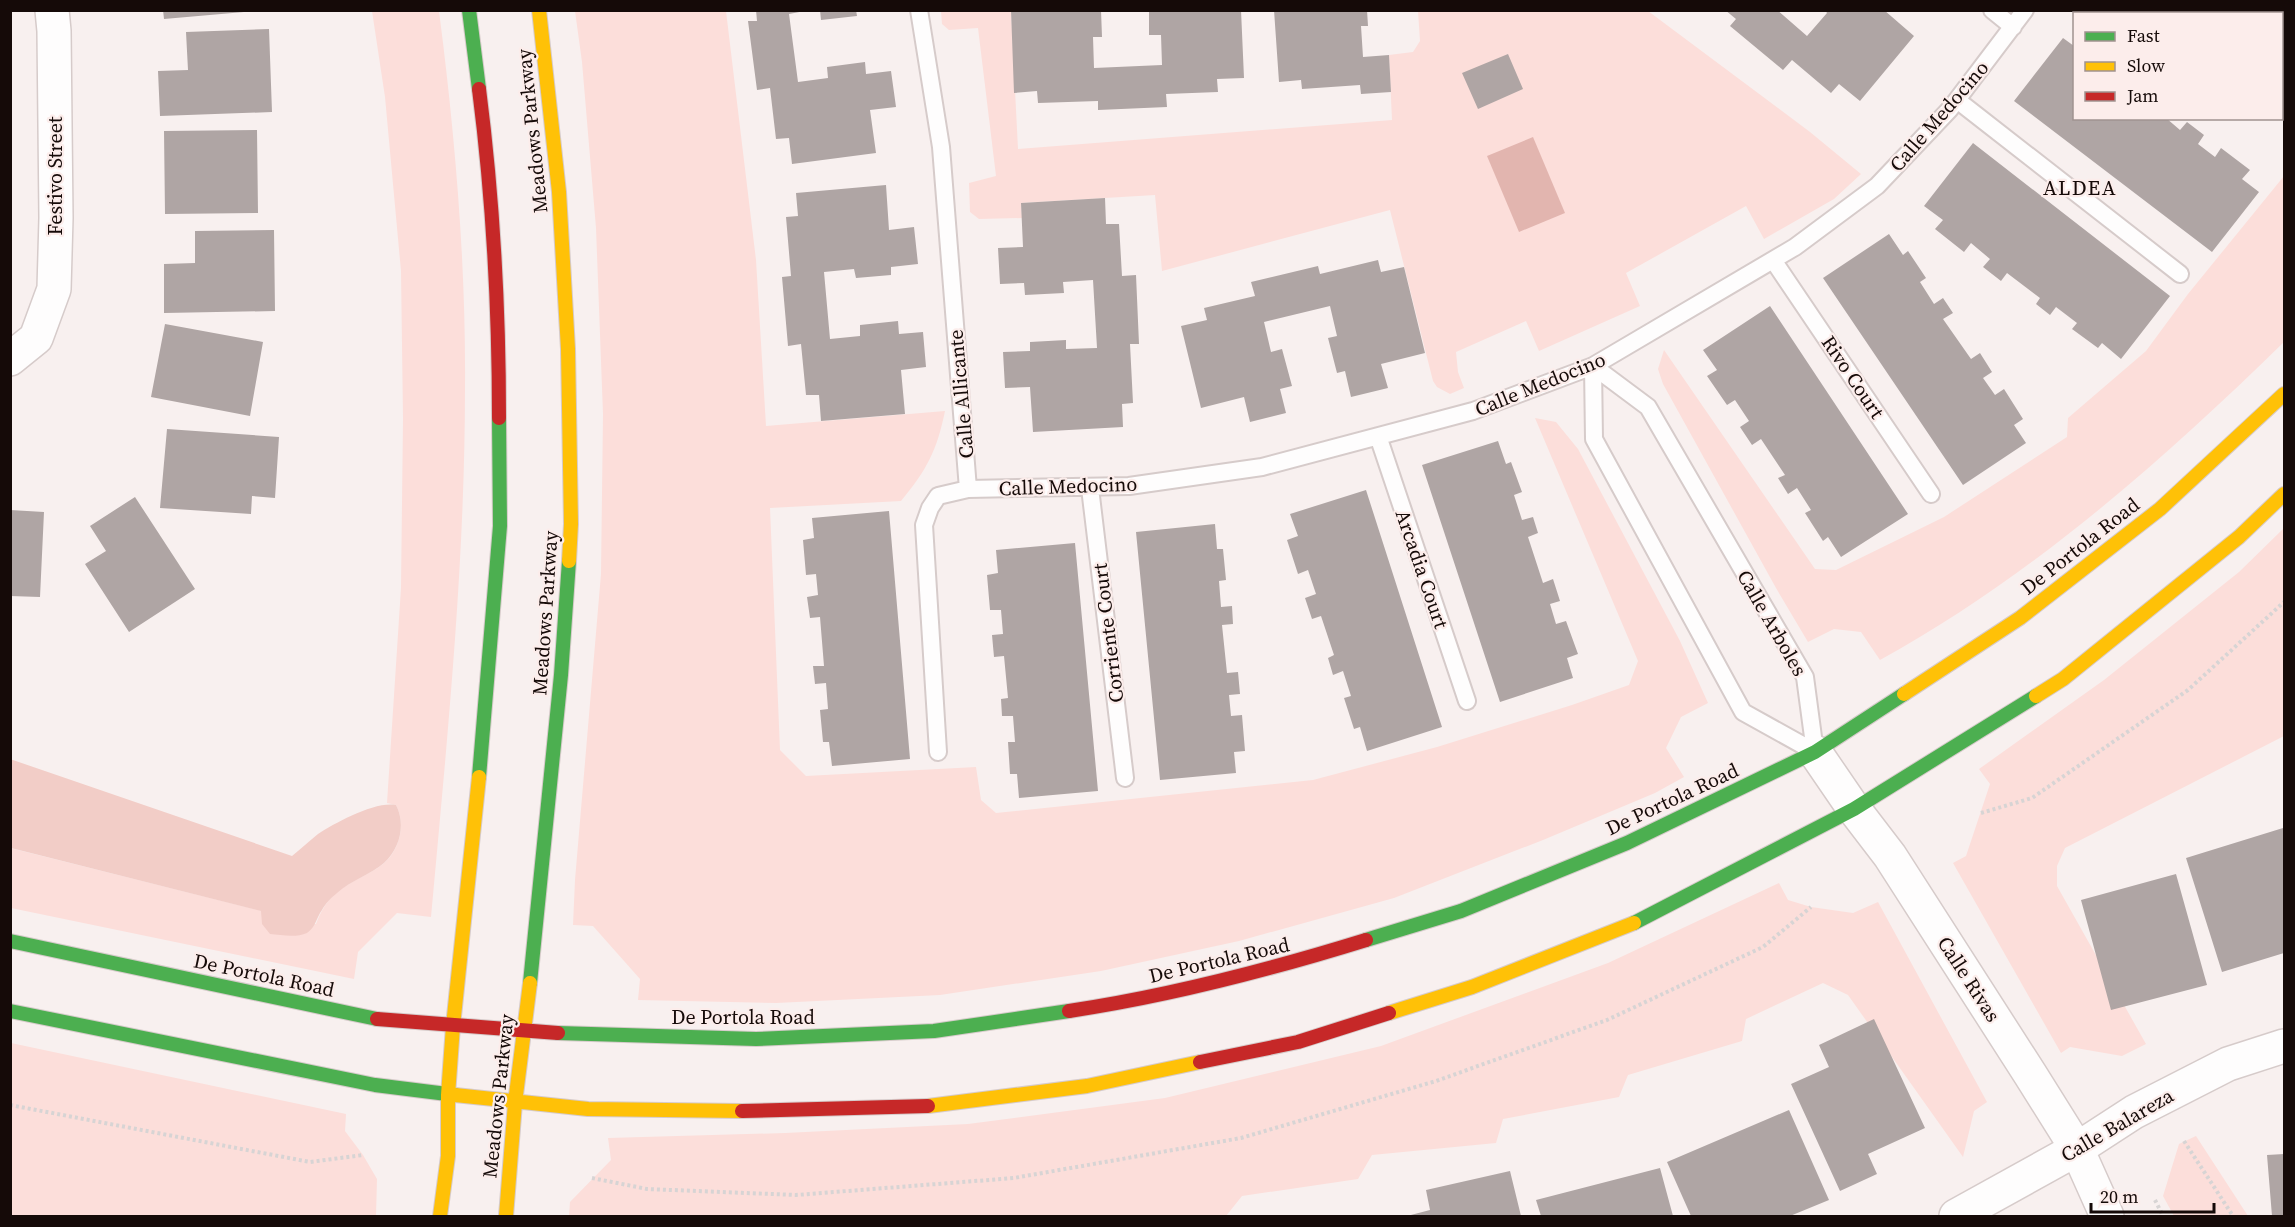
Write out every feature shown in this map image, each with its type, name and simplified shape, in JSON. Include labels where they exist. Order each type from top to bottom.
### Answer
[{"type":"main road","points":[[440,1216],[448,1156],[448,1095],[453,1026],[483,741],[500,526],[499,329],[485,138],[469,10]]},
{"type":"main road","name":"Meadows Parkway","points":[[506,1216],[515,1103],[525,1032],[561,675],[571,524],[568,350],[559,192],[539,10]]},
{"type":"main road","name":"De Portola Road","points":[[10,941],[382,1020],[525,1032],[756,1039],[934,1031],[1117,1004],[1293,963],[1461,911],[1627,843],[1815,752],[2020,618],[2160,509],[2284,394]]},
{"type":"main road","points":[[10,1011],[364,1083],[515,1103],[588,1109],[759,1111],[932,1106],[1087,1086],[1298,1042],[1472,987],[1645,918],[1854,809],[2063,679],[2239,537],[2284,494]]},
{"type":"street","name":"Festivo Street","points":[[10,360],[36,338],[54,289],[56,206],[52,10]]},
{"type":"street","name":"Calle Rivas","points":[[1815,752],[1890,856],[2077,1149],[2107,1216]]},
{"type":"street","name":"Calle Balareza","points":[[1956,1216],[2077,1149],[2134,1112],[2228,1064],[2284,1046]]},
{"type":"lane","name":"Calle Allicante","points":[[919,10],[941,147],[968,489]]},
{"type":"lane","points":[[1992,10],[2013,27]]},
{"type":"lane","name":"Calle Medocino","points":[[968,489],[1130,486],[1263,467],[1473,411],[1593,366],[1773,260],[1877,186],[1957,100],[2025,10]]},
{"type":"lane","points":[[1957,100],[2180,274]]},
{"type":"lane","name":"Rivo Court","points":[[1773,260],[1931,494]]},
{"type":"lane","points":[[1593,366],[1594,439],[1743,712],[1815,752]]},
{"type":"lane","name":"Calle Arboles","points":[[1593,366],[1648,407],[1805,677],[1815,752]]},
{"type":"lane","name":"Arcadia Court","points":[[1378,436],[1467,701]]},
{"type":"lane","name":"Corriente Court","points":[[1090,488],[1125,778]]},
{"type":"lane","points":[[938,752],[924,525],[930,508],[938,496],[968,489]]},
{"type":"path","points":[[1981,813],[2032,798],[2188,690],[2284,602]]},
{"type":"path","points":[[592,1178],[647,1189],[796,1194],[1014,1178],[1241,1138],[1436,1081],[1607,1020],[1763,947],[1811,907]]},
{"type":"path","points":[[10,1105],[310,1162],[363,1155]]},
{"type":"path","points":[[2184,1141],[2233,1216]]},
{"type":"path","points":[[2155,1200],[2163,1216]]},
{"type":"shaded area","points":[[372,11],[439,11],[455,152],[464,293],[464,454],[454,653],[431,917],[397,913],[358,952],[354,979],[11,908],[10,848],[262,911],[262,924],[316,924],[332,896],[383,864],[394,852],[400,836],[401,820],[396,805],[387,803],[401,588],[403,419],[401,271],[385,97]]},
{"type":"shaded area","points":[[575,11],[726,11],[756,260],[766,426],[945,411],[930,459],[901,501],[770,508],[780,750],[806,776],[976,767],[981,800],[996,813],[1313,780],[1437,747],[1629,685],[1638,661],[1535,418],[1556,422],[1578,449],[1680,641],[1708,703],[1681,717],[1666,748],[1684,777],[1655,793],[1543,840],[1394,898],[1239,941],[1101,971],[940,995],[776,1003],[638,1000],[640,979],[593,926],[573,925],[601,574],[603,414],[596,228],[582,62]]},
{"type":"shaded area","points":[[941,11],[1011,11],[1018,149],[1392,120],[1389,55],[1413,52],[1420,41],[1418,11],[1648,11],[1810,132],[1861,174],[1834,199],[1764,239],[1746,206],[1626,273],[1640,306],[1539,351],[1526,321],[1456,352],[1458,372],[1464,388],[1450,394],[1437,387],[1433,381],[1390,210],[1162,271],[1155,195],[1021,203],[1022,218],[979,219],[970,212],[969,183],[996,176],[978,28],[949,30],[942,24]]},
{"type":"shaded area","points":[[1533,137],[1565,213],[1519,232],[1487,156]]},
{"type":"shaded area","points":[[2284,176],[2284,342],[2190,431],[2093,515],[2042,555],[1936,627],[1880,660],[1861,632],[1834,629],[1808,642],[1663,384],[1658,369],[1664,350],[1815,569],[1836,570],[1944,517],[2067,437],[2068,418],[2146,351],[2188,294]]},
{"type":"shaded area","points":[[2284,528],[2284,736],[2065,848],[2057,866],[2057,886],[2146,1044],[2122,1056],[2070,1047],[2061,1053],[1953,863],[1966,856],[1990,784],[1979,769],[2104,680],[2239,572]]},
{"type":"shaded area","points":[[10,759],[292,856],[325,829],[377,806],[396,805],[401,820],[400,836],[394,851],[384,863],[333,896],[310,931],[303,935],[293,936],[270,934],[262,924],[261,911],[11,848]]},
{"type":"shaded area","points":[[1779,883],[1788,900],[1811,907],[1853,913],[1878,902],[1987,1102],[1974,1111],[1963,1157],[1848,995],[1823,983],[1746,1019],[1742,1041],[1628,1075],[1619,1097],[1503,1119],[1496,1143],[1372,1155],[1358,1179],[1242,1196],[1226,1216],[569,1216],[570,1202],[611,1160],[608,1138],[785,1133],[968,1124],[1165,1098],[1381,1046],[1608,963]]},
{"type":"shaded area","points":[[11,1043],[346,1114],[345,1131],[377,1179],[376,1216],[11,1216]]},
{"type":"shaded area","points":[[2196,1136],[2248,1216],[2174,1216],[2163,1196],[2179,1144]]},
{"type":"building","points":[[163,10],[244,10],[244,12],[164,19]]},
{"type":"building","points":[[756,10],[810,10],[789,14],[798,82],[828,78],[827,67],[865,62],[866,74],[891,71],[896,107],[870,110],[876,153],[792,164],[789,138],[776,139],[770,88],[757,90],[748,21],[757,21]]},
{"type":"building","points":[[820,10],[856,10],[857,16],[821,20]]},
{"type":"building","points":[[1011,10],[1101,10],[1102,37],[1093,37],[1094,68],[1162,65],[1161,35],[1149,35],[1149,10],[1241,10],[1244,78],[1217,79],[1218,92],[1166,94],[1167,107],[1098,110],[1098,101],[1038,103],[1037,91],[1014,93]]},
{"type":"building","points":[[1274,10],[1367,10],[1368,26],[1361,26],[1363,57],[1389,55],[1391,92],[1361,94],[1360,85],[1302,89],[1301,80],[1279,82]]},
{"type":"building","points":[[1725,10],[1777,10],[1807,36],[1827,13],[1825,10],[1884,10],[1914,36],[1860,101],[1839,84],[1831,93],[1792,60],[1783,70],[1730,26],[1736,19]]},
{"type":"building","points":[[2109,10],[2262,10],[2264,12],[2108,12]]},
{"type":"building","points":[[2283,24],[2284,25],[2283,120]]},
{"type":"building","points":[[269,29],[272,112],[160,116],[158,71],[188,70],[186,32]]},
{"type":"building","points":[[2063,38],[2073,45],[2073,120],[2168,120],[2180,130],[2187,122],[2204,135],[2198,144],[2215,157],[2221,148],[2250,170],[2242,179],[2259,192],[2212,252],[2014,101]]},
{"type":"building","points":[[1508,54],[1523,89],[1478,109],[1462,73]]},
{"type":"building","points":[[257,130],[258,213],[165,214],[164,131]]},
{"type":"building","points":[[1973,143],[2170,296],[2121,359],[2102,343],[2098,348],[2072,329],[2077,323],[2056,307],[2050,315],[2036,304],[2040,298],[2007,273],[2001,281],[1983,267],[1990,259],[1971,243],[1964,252],[1935,229],[1943,220],[1924,206]]},
{"type":"building","points":[[886,185],[889,230],[914,227],[918,264],[891,267],[891,275],[856,278],[854,269],[824,272],[830,339],[860,336],[860,325],[898,321],[899,334],[923,332],[926,367],[901,370],[905,414],[821,421],[819,395],[806,395],[801,344],[788,346],[782,277],[791,276],[786,217],[798,216],[796,193]]},
{"type":"building","points":[[1105,198],[1106,224],[1119,224],[1122,276],[1136,275],[1139,344],[1130,344],[1133,403],[1122,404],[1123,427],[1033,432],[1030,387],[1005,388],[1003,352],[1030,351],[1030,342],[1066,340],[1066,349],[1097,348],[1093,280],[1063,282],[1064,293],[1025,295],[1024,283],[1000,284],[998,248],[1023,247],[1021,203]]},
{"type":"building","points":[[274,230],[275,311],[164,313],[164,264],[195,263],[195,231]]},
{"type":"building","points":[[1889,234],[1903,255],[1908,251],[1926,278],[1920,282],[1934,304],[1943,298],[1953,313],[1943,319],[1971,359],[1980,353],[1992,372],[1983,378],[1995,395],[2004,389],[2023,419],[2014,425],[2026,443],[1963,485],[1823,278]]},
{"type":"building","points":[[1378,260],[1381,272],[1404,267],[1425,353],[1381,364],[1388,388],[1351,397],[1345,371],[1337,373],[1328,338],[1337,336],[1330,306],[1264,322],[1271,352],[1282,349],[1292,386],[1280,389],[1286,413],[1250,422],[1244,397],[1201,408],[1181,326],[1207,320],[1204,308],[1255,296],[1251,282],[1318,266],[1320,274]]},
{"type":"building","points":[[1770,306],[1908,514],[1841,557],[1828,537],[1823,541],[1805,513],[1811,510],[1797,488],[1788,494],[1778,478],[1785,475],[1761,439],[1752,445],[1740,427],[1749,421],[1735,400],[1727,405],[1707,376],[1717,370],[1703,350]]},
{"type":"building","points":[[165,324],[263,342],[250,416],[151,397]]},
{"type":"building","points":[[167,429],[279,437],[275,498],[252,496],[251,514],[160,508]]},
{"type":"building","points":[[1498,441],[1506,464],[1511,462],[1522,492],[1514,495],[1522,520],[1533,517],[1538,533],[1528,537],[1543,583],[1553,579],[1560,601],[1550,604],[1556,624],[1566,621],[1578,654],[1567,658],[1573,678],[1500,702],[1422,465]]},
{"type":"building","points":[[1366,490],[1442,727],[1367,751],[1360,727],[1354,729],[1344,698],[1351,696],[1343,671],[1333,675],[1328,658],[1334,655],[1321,616],[1312,619],[1305,598],[1316,594],[1308,570],[1298,574],[1287,540],[1298,536],[1290,514]]},
{"type":"building","points":[[135,497],[195,589],[129,632],[85,564],[106,551],[90,526]]},
{"type":"building","points":[[10,510],[44,512],[40,597],[10,596]]},
{"type":"building","points":[[889,511],[910,759],[832,766],[829,742],[823,742],[820,710],[828,709],[826,683],[815,684],[813,666],[824,666],[820,617],[810,618],[807,597],[818,595],[816,574],[806,575],[803,540],[814,538],[812,518]]},
{"type":"building","points":[[1215,524],[1217,549],[1223,549],[1226,580],[1219,581],[1221,607],[1232,606],[1233,624],[1222,625],[1227,673],[1238,672],[1240,694],[1229,695],[1231,716],[1242,715],[1245,751],[1234,752],[1236,773],[1160,780],[1136,532]]},
{"type":"building","points":[[1075,543],[1098,791],[1019,798],[1017,774],[1010,774],[1008,742],[1015,742],[1013,716],[1002,716],[1001,699],[1008,698],[1004,656],[994,657],[992,635],[1003,634],[1001,610],[990,610],[987,575],[998,573],[996,550]]},
{"type":"building","points":[[2283,828],[2284,953],[2222,972],[2186,858]]},
{"type":"building","points":[[2176,874],[2207,985],[2111,1010],[2081,900]]},
{"type":"building","points":[[1874,1019],[1925,1128],[1868,1154],[1877,1174],[1840,1191],[1791,1084],[1829,1067],[1819,1045]]},
{"type":"building","points":[[1789,1110],[1829,1200],[1790,1216],[1691,1216],[1667,1162]]},
{"type":"building","points":[[2284,1154],[2284,1216],[2272,1216],[2267,1155]]},
{"type":"building","points":[[1660,1168],[1673,1216],[1541,1216],[1536,1200]]},
{"type":"building","points":[[1510,1171],[1521,1216],[1407,1216],[1430,1210],[1426,1190]]},
{"type":"traffic: fast","points":[[469,10],[479,89]]},
{"type":"traffic: fast","points":[[479,777],[500,526],[499,418]]},
{"type":"traffic: fast","points":[[530,983],[561,675],[569,561]]},
{"type":"traffic: fast","points":[[1366,940],[1461,911],[1627,843],[1815,752],[1904,694]]},
{"type":"traffic: fast","points":[[1634,923],[1854,809],[2036,696]]},
{"type":"traffic: fast","points":[[10,941],[377,1019]]},
{"type":"traffic: fast","points":[[10,1011],[375,1085],[455,1095]]},
{"type":"traffic: fast","points":[[558,1033],[756,1039],[934,1031],[1069,1011]]},
{"type":"traffic: slow","points":[[539,10],[559,192],[568,349],[571,524],[569,561]]},
{"type":"traffic: slow","points":[[1904,694],[2020,618],[2160,509],[2284,394]]},
{"type":"traffic: slow","points":[[2036,696],[2063,679],[2239,537],[2284,494]]},
{"type":"traffic: slow","points":[[440,1216],[448,1156],[448,1095],[453,1026],[479,777]]},
{"type":"traffic: slow","points":[[1389,1013],[1472,987],[1634,923]]},
{"type":"traffic: slow","points":[[506,1216],[515,1103],[530,983]]},
{"type":"traffic: slow","points":[[928,1106],[1087,1086],[1200,1062]]},
{"type":"traffic: slow","points":[[455,1095],[588,1109],[742,1111]]},
{"type":"traffic: jam","points":[[479,89],[494,253],[499,418]]},
{"type":"traffic: jam","points":[[1069,1011],[1144,998],[1219,981],[1366,940]]},
{"type":"traffic: jam","points":[[1200,1062],[1298,1042],[1389,1013]]},
{"type":"traffic: jam","points":[[377,1019],[558,1033]]},
{"type":"traffic: jam","points":[[742,1111],[928,1106]]},
{"type":"district","name":"ALDEA","points":[[2080,187]]}]
